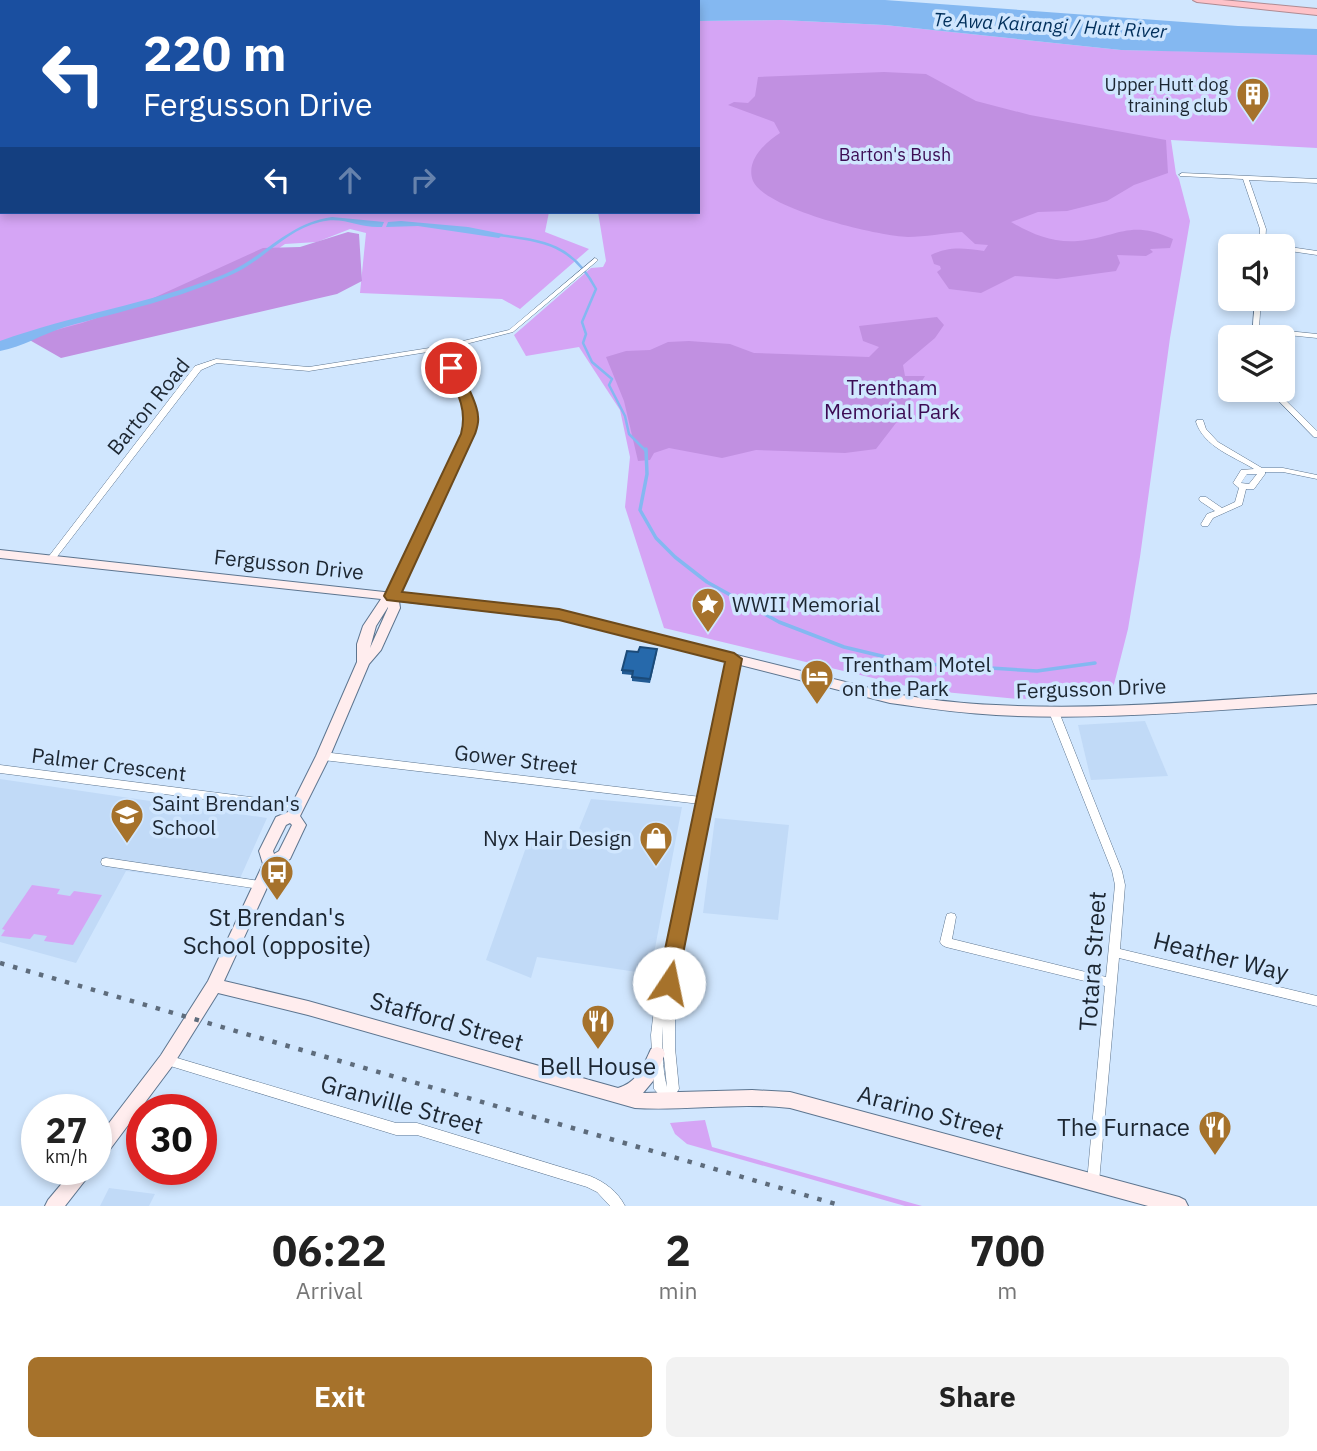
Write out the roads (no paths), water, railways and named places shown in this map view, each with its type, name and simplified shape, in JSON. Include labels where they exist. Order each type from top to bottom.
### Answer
[{"type":"highway","points":[[1197,0],[1317,9]]},
{"type":"highway","points":[[1226,0],[1317,9]]},
{"type":"highway","points":[[1234,0],[1317,9]]},
{"type":"street","points":[[1182,174],[1317,181]]},
{"type":"street","points":[[1246,179],[1263,234]]},
{"type":"street","points":[[1295,250],[1317,253]]},
{"type":"street","points":[[112,1133],[167,1060],[214,985],[270,864],[285,855],[299,825],[295,811],[323,756],[363,662],[375,650],[394,608],[392,596],[468,434],[472,419],[470,407],[442,348],[511,331],[595,260]]},
{"type":"street","points":[[1295,335],[1317,336]]},
{"type":"street","name":"Barton Road","points":[[50,560],[198,368],[206,363],[216,360],[293,368],[327,368],[442,348]]},
{"type":"street","points":[[1283,402],[1317,435]]},
{"type":"street","points":[[1200,422],[1201,429],[1209,439],[1259,470],[1261,474],[1251,488],[1243,487],[1237,483],[1240,476],[1250,470],[1259,470],[1283,470],[1317,477]]},
{"type":"street","points":[[1205,524],[1210,516],[1239,502],[1243,487]]},
{"type":"street","points":[[1203,499],[1220,510]]},
{"type":"street","name":"Fergusson Drive","points":[[0,554],[559,615],[890,698],[937,707],[981,711],[1054,712],[1317,699]]},
{"type":"street","points":[[669,983],[656,1029],[660,1089],[666,1099],[673,1089],[669,1048],[669,983],[734,659]]},
{"type":"street","name":"Totara Street","points":[[1054,712],[1117,870],[1119,885],[1093,1182]]},
{"type":"street","name":"Gower Street","points":[[323,756],[704,801]]},
{"type":"street","name":"Palmer Crescent","points":[[0,769],[295,811]]},
{"type":"street","points":[[106,862],[260,885]]},
{"type":"street","points":[[951,917],[946,942],[1112,983]]},
{"type":"street","name":"Heather Way","points":[[1115,952],[1317,1000]]},
{"type":"street","name":"Stafford Street","points":[[214,985],[308,1008],[617,1095],[666,1099]]},
{"type":"street","points":[[617,1095],[635,1090],[644,1084],[657,1054]]},
{"type":"street","name":"Granville Street","points":[[167,1060],[396,1129],[416,1129],[590,1182],[602,1188],[619,1206]]},
{"type":"street","name":"Ararino Street","points":[[666,1099],[748,1097],[790,1100],[1179,1206]]},
{"type":"street","points":[[54,1206],[72,1185]]},
{"type":"water","name":"Te Awa Kairangi / Hutt River","points":[[700,0],[885,0],[1238,26],[1317,29],[1317,55],[1121,50],[885,25],[781,20],[700,21]]},
{"type":"water","points":[[332,217],[384,222],[382,227],[370,227],[328,220],[308,226],[244,268],[213,283],[150,304],[65,327],[17,347],[0,351],[0,341],[220,276],[248,261],[287,234],[316,221]]},
{"type":"water","points":[[388,222],[468,227],[503,234],[499,238],[418,226],[386,227]]},
{"type":"waterway","points":[[499,235],[544,243],[556,248],[578,263],[587,274],[596,289],[582,322],[586,334],[583,343],[592,362],[612,379],[609,385],[625,416],[629,434],[646,451]]},
{"type":"waterway","points":[[646,449],[647,474],[640,510],[656,538],[707,582],[779,622],[844,647],[911,663],[1037,671],[1095,663]]},
{"type":"railway","points":[[0,963],[843,1206]]},
{"type":"place","name":"Upper Hutt dog training club","points":[[1253,124]]},
{"type":"place","name":"WWII Memorial","points":[[708,634]]},
{"type":"place","name":"Trentham Motel on the Park","points":[[817,706]]},
{"type":"place","name":"Saint Brendan's School","points":[[127,845]]},
{"type":"place","name":"Nyx Hair Design","points":[[656,868]]},
{"type":"place","name":"St Brendan's School (opposite)","points":[[277,902]]},
{"type":"place","name":"Bell House","points":[[598,1051]]},
{"type":"place","name":"The Furnace","points":[[1215,1157]]},
{"type":"park label","name":"Barton's Bush","points":[[895,154]]},
{"type":"park label","name":"Trentham Memorial Park","points":[[892,399]]}]
